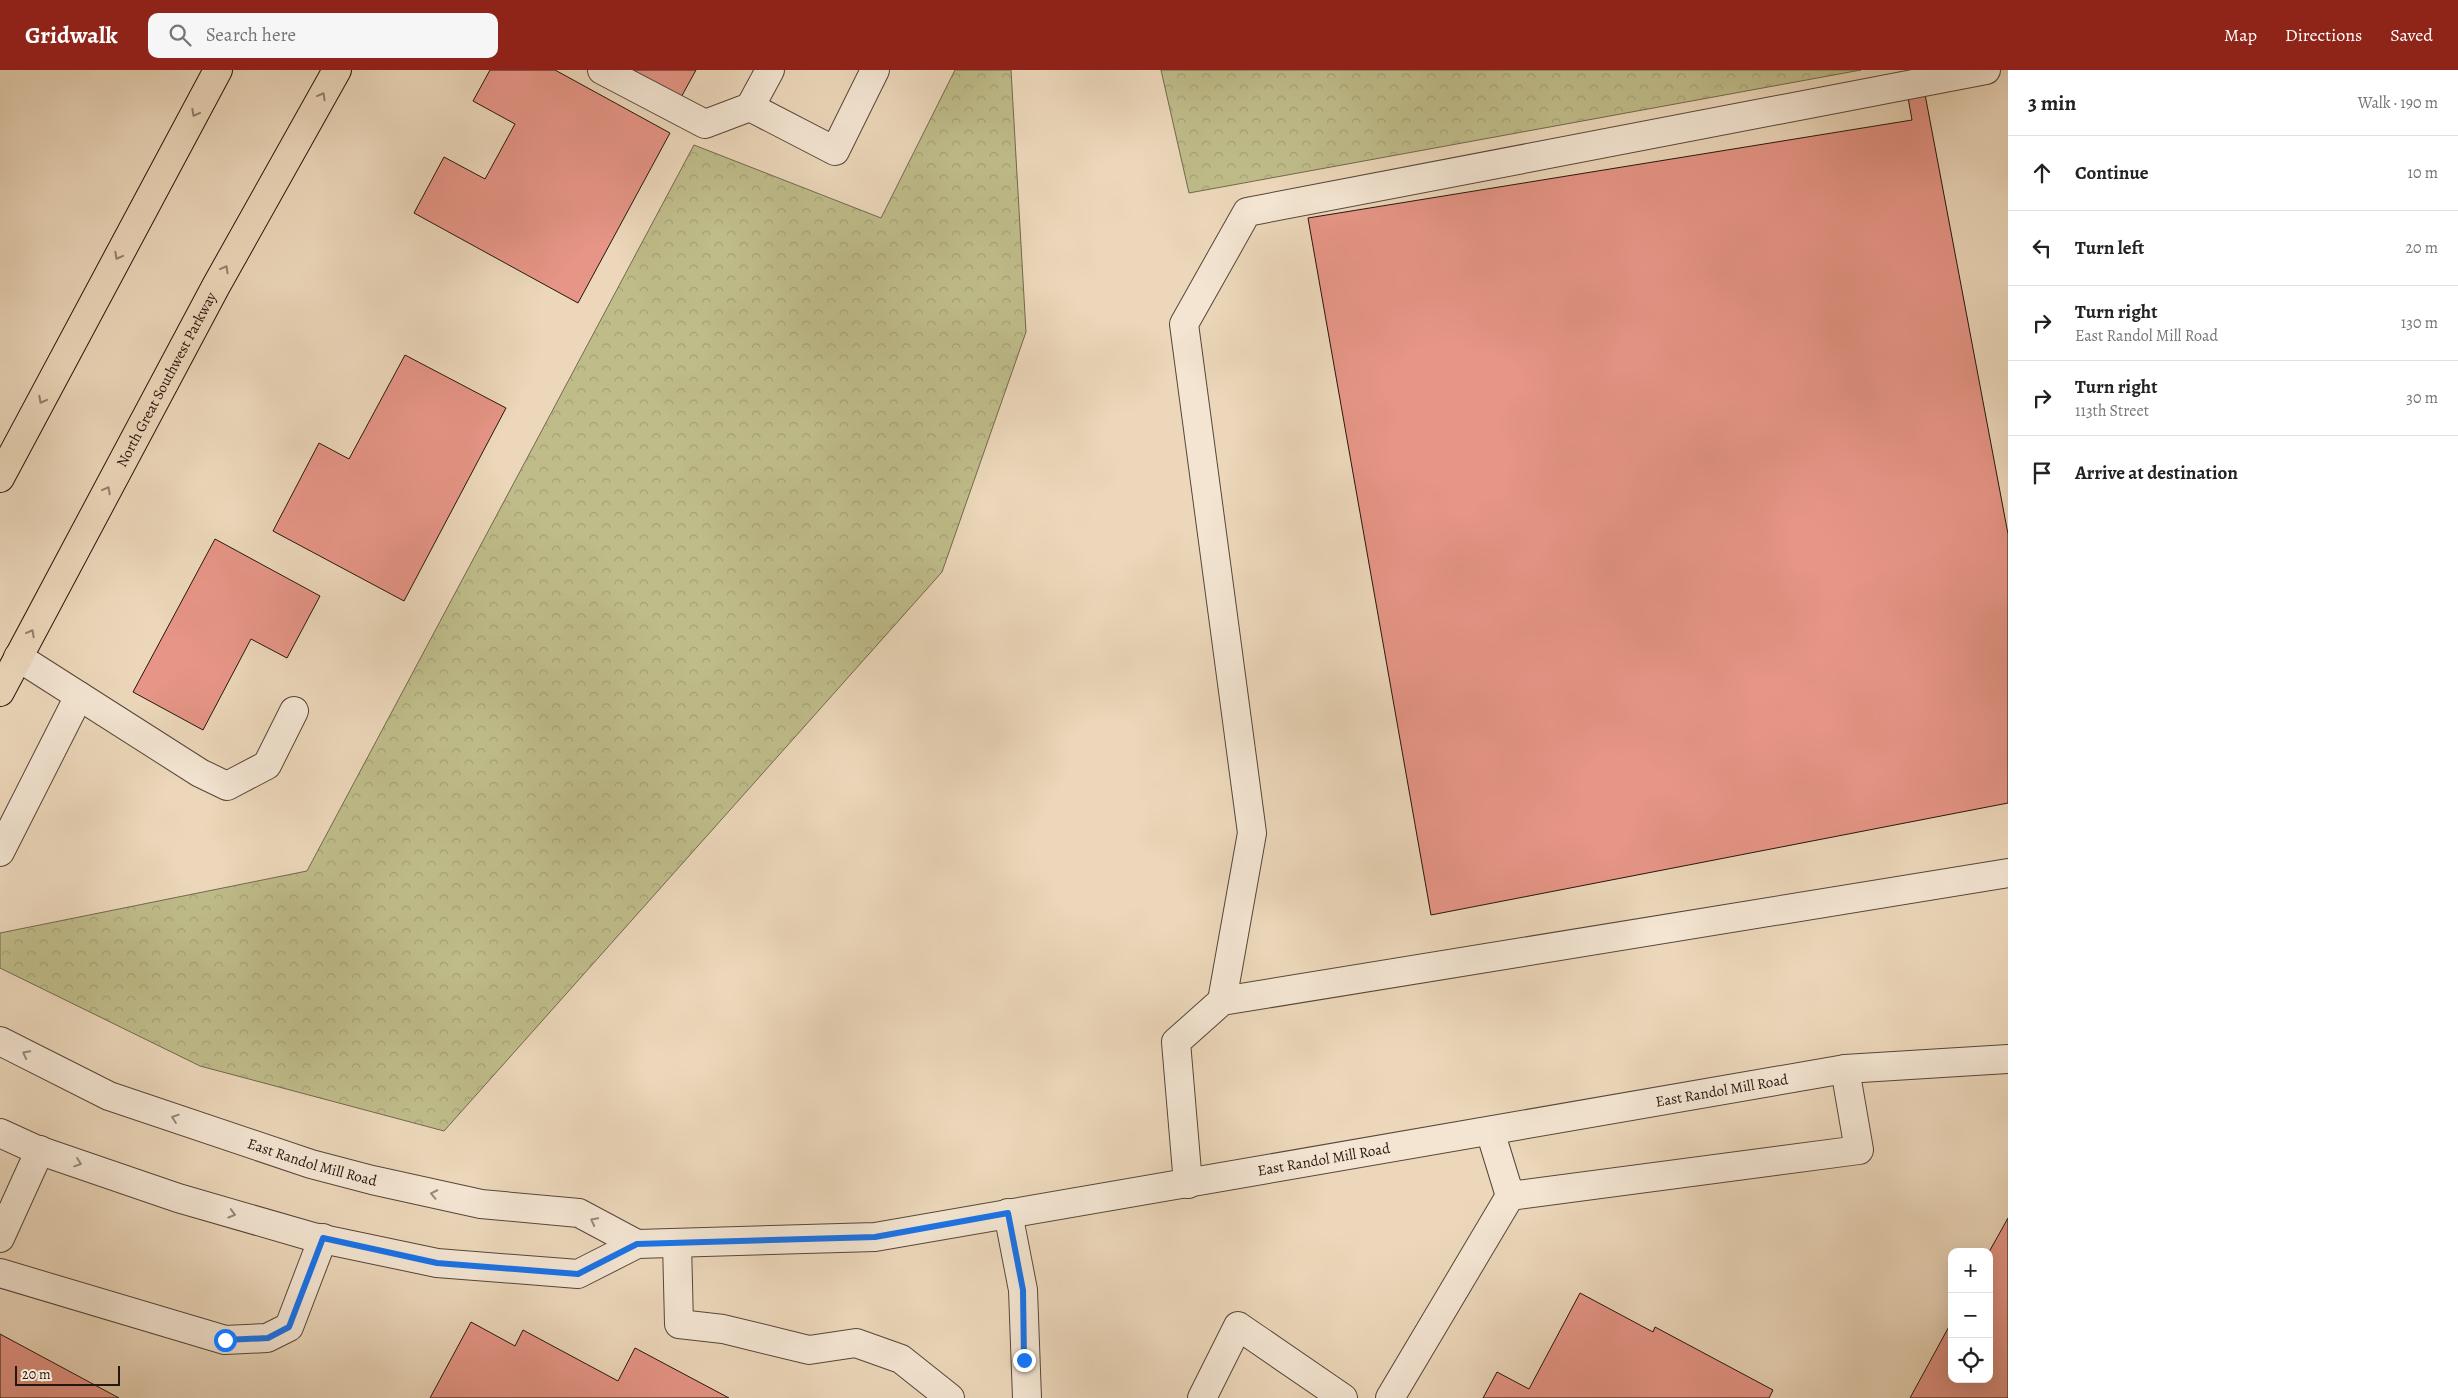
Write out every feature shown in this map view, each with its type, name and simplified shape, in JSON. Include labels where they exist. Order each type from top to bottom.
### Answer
[{"type":"main road","points":[[0,478],[218,70]]},
{"type":"main road","name":"North Great Southwest Parkway","points":[[0,692],[216,286],[337,70]]},
{"type":"street","points":[[602,70],[705,124],[750,107],[770,70]]},
{"type":"street","points":[[750,107],[835,151],[875,70]]},
{"type":"street","points":[[1222,1001],[1252,833],[1184,324],[1247,212],[1986,70]]},
{"type":"street","points":[[18,658],[200,773],[227,786],[267,765],[294,711]]},
{"type":"street","points":[[0,852],[79,696]]},
{"type":"street","points":[[1188,1184],[1176,1042],[1222,1001],[2008,873]]},
{"type":"street","name":"East Randol Mill Road","points":[[0,1041],[109,1096],[311,1164],[372,1180],[481,1204],[579,1214],[637,1244]]},
{"type":"street","name":"East Randol Mill Road","points":[[0,1133],[40,1150],[178,1198],[323,1238],[437,1263],[578,1274],[637,1244],[875,1237],[1846,1069],[2008,1059]]},
{"type":"street","points":[[1510,1196],[1859,1150],[1846,1069]]},
{"type":"street","points":[[1390,1398],[1510,1196],[1490,1131]]},
{"type":"street","points":[[0,1238],[40,1150]]},
{"type":"street","points":[[1008,1213],[1023,1290],[1027,1398]]},
{"type":"street","points":[[0,1273],[225,1340],[268,1338],[289,1327],[323,1238]]},
{"type":"street","points":[[677,1243],[679,1324],[723,1328],[809,1350],[856,1342],[901,1358],[936,1393]]},
{"type":"street","points":[[1202,1398],[1238,1326],[1343,1398]]},
{"type":"green space","points":[[955,70],[1011,70],[1026,332],[942,572],[444,1131],[200,1066],[0,968],[0,933],[307,871],[694,145],[881,218]]},
{"type":"green space","points":[[1161,70],[1861,70],[1189,193]]},
{"type":"building","points":[[490,70],[555,70],[670,133],[578,303],[414,213],[444,157],[485,179],[515,124],[473,101]]},
{"type":"building","points":[[621,70],[696,70],[679,101]]},
{"type":"building","points":[[1924,89],[2008,534],[2008,803],[1431,915],[1308,218],[1912,120],[1907,92]]},
{"type":"building","points":[[405,355],[506,408],[404,601],[273,531],[319,443],[349,459]]},
{"type":"building","points":[[215,539],[320,596],[287,658],[251,639],[203,730],[133,692]]},
{"type":"building","points":[[2008,1218],[2008,1398],[1910,1398],[1948,1328],[1948,1383],[1993,1383],[1993,1248],[1991,1248]]},
{"type":"building","points":[[1580,1293],[1653,1332],[1655,1327],[1773,1390],[1769,1398],[1483,1398],[1497,1372],[1529,1389]]},
{"type":"building","points":[[471,1322],[515,1346],[523,1330],[618,1381],[635,1348],[729,1398],[430,1398]]},
{"type":"building","points":[[0,1334],[119,1398],[0,1398]]},
{"type":"route","points":[[225,1340],[268,1338],[289,1327],[323,1238],[437,1263],[578,1274],[637,1244],[875,1237],[1008,1213],[1023,1290],[1024,1360]]}]
